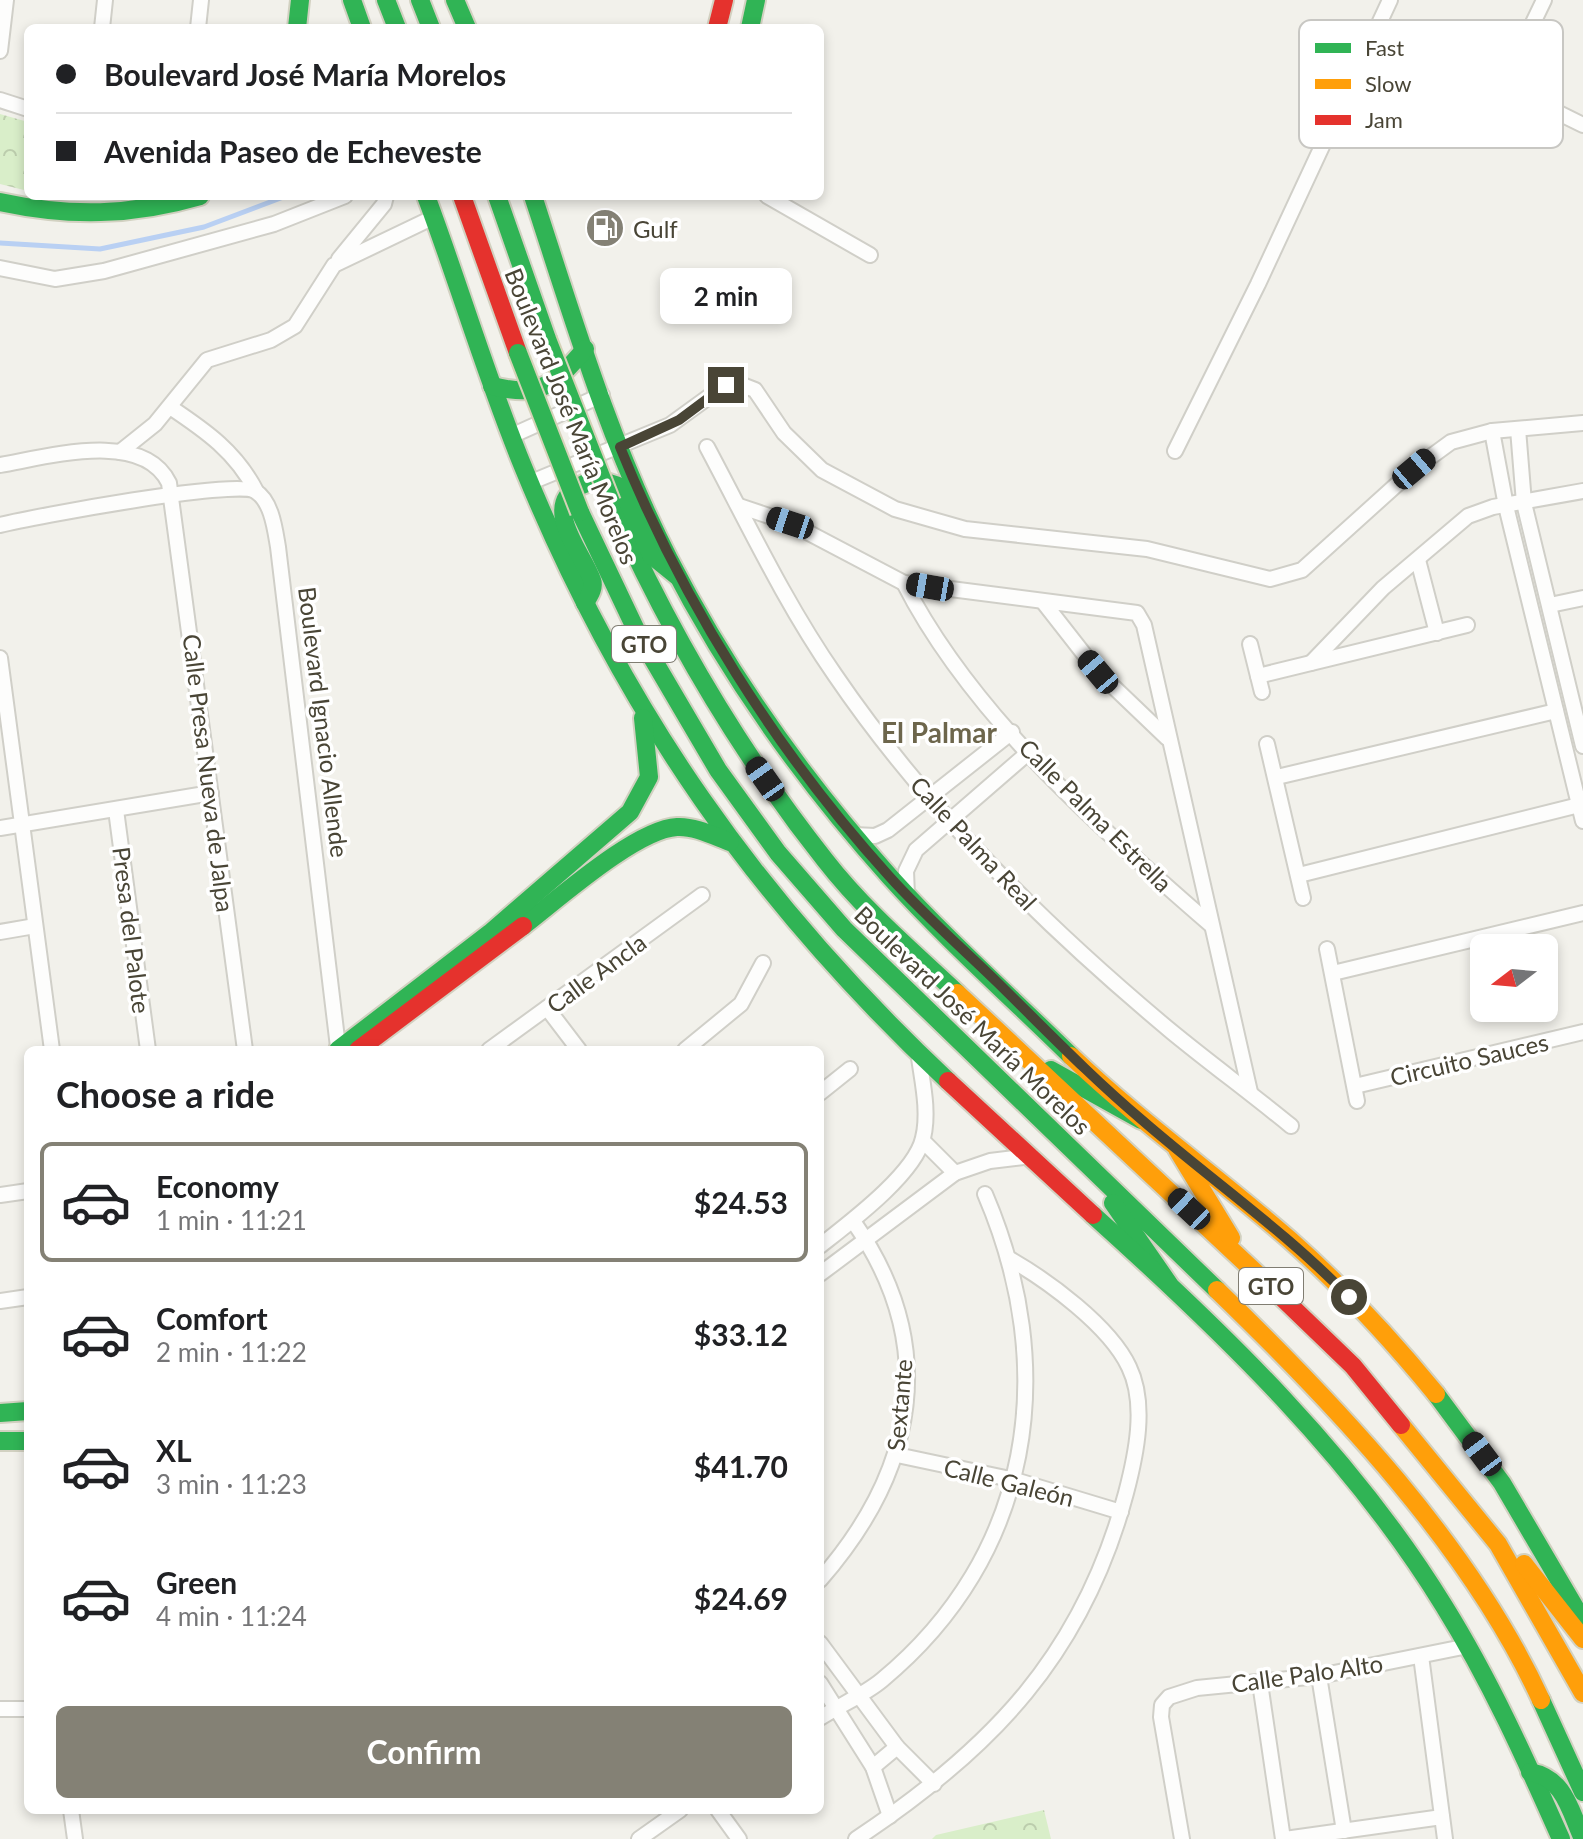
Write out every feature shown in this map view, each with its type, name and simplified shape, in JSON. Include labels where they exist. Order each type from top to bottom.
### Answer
[{"type":"street","points":[[0,51],[6,0]]},
{"type":"street","points":[[102,24],[105,0]]},
{"type":"street","points":[[198,24],[201,0]]},
{"type":"street","points":[[297,24],[300,0]]},
{"type":"street","points":[[352,0],[361,24]]},
{"type":"street","points":[[386,0],[395,24]]},
{"type":"street","points":[[420,0],[429,24]]},
{"type":"street","points":[[455,0],[465,24]]},
{"type":"street","points":[[718,24],[724,0]]},
{"type":"street","points":[[751,24],[756,0]]},
{"type":"street","points":[[1381,20],[1390,0]]},
{"type":"street","points":[[1535,20],[1544,0]]},
{"type":"street","points":[[0,100],[24,108]]},
{"type":"street","points":[[1563,115],[1583,125]]},
{"type":"street","points":[[1175,451],[1321,148]]},
{"type":"street","points":[[0,202],[63,214],[113,215],[182,200]]},
{"type":"street","points":[[0,268],[55,279],[104,271],[274,224],[335,200]]},
{"type":"street","points":[[120,452],[170,407],[207,360],[271,340],[295,326],[334,265],[385,200]]},
{"type":"street","name":"Boulevard José María Morelos","points":[[463,200],[580,512],[637,632],[718,770],[778,853],[816,898],[1293,1365],[1379,1456],[1472,1581],[1535,1687],[1583,1792]]},
{"type":"street","name":"Boulevard José María Morelos","points":[[498,200],[577,421],[642,571],[706,690],[800,828],[846,885],[1018,1053],[1244,1260],[1353,1366],[1498,1544],[1583,1693]]},
{"type":"street","name":"Boulevard José María Morelos","points":[[534,200],[620,447],[649,515],[680,578],[751,695],[800,767],[907,895],[1065,1051],[1141,1120],[1249,1204],[1331,1278],[1430,1384],[1523,1515],[1583,1621]]},
{"type":"street","points":[[774,200],[870,255]]},
{"type":"street","points":[[334,265],[430,205],[529,483],[585,603],[643,712],[702,801],[800,930],[918,1049],[1169,1284],[1328,1451],[1396,1538],[1468,1646],[1561,1839]]},
{"type":"street","points":[[492,386],[521,395],[540,392],[562,378],[585,349]]},
{"type":"street","points":[[529,483],[679,420],[721,388],[744,384],[755,390],[784,433],[815,464],[838,481],[895,509],[965,529],[1147,549],[1270,579],[1302,570],[1439,449],[1463,436],[1583,423]]},
{"type":"street","points":[[511,436],[602,395]]},
{"type":"street","name":"Boulevard Ignacio Allende","points":[[170,407],[223,445],[242,464],[271,516],[278,547],[338,1046]]},
{"type":"street","points":[[1518,429],[1524,503],[1577,695],[1583,746]]},
{"type":"street","points":[[1492,431],[1506,506],[1583,821]]},
{"type":"street","name":"Calle Palma Real","points":[[707,447],[792,608],[834,674],[930,798],[1081,953],[1173,1033],[1291,1126]]},
{"type":"street","points":[[0,465],[97,450],[120,452],[159,466],[173,496]]},
{"type":"street","points":[[585,603],[593,588],[592,580],[563,518],[562,503],[565,496],[584,484],[612,482],[622,488],[651,555],[660,566],[680,578]]},
{"type":"street","points":[[0,525],[173,496],[244,487],[256,491]]},
{"type":"street","points":[[1311,663],[1383,588],[1468,516],[1583,491]]},
{"type":"street","name":"Calle Presa Nueva de Jalpa","points":[[173,496],[244,1046]]},
{"type":"street","points":[[739,506],[790,523],[904,583],[1137,613],[1144,625],[1167,738],[1250,1092]]},
{"type":"street","points":[[1418,560],[1437,633]]},
{"type":"street","name":"Calle Palma Estrella","points":[[904,583],[942,646],[1029,752],[1145,868],[1211,925]]},
{"type":"street","points":[[1550,605],[1583,598]]},
{"type":"street","points":[[1044,603],[1098,672],[1167,738]]},
{"type":"street","points":[[1258,676],[1467,625]]},
{"type":"street","points":[[1250,644],[1262,692]]},
{"type":"street","points":[[0,658],[51,1046]]},
{"type":"street","points":[[1277,777],[1556,711]]},
{"type":"street","name":"Boulevard Ignacio Allende","points":[[341,1046],[490,933],[630,812],[646,792],[652,773],[643,712]]},
{"type":"street","points":[[854,835],[882,834],[1012,732]]},
{"type":"street","points":[[1267,744],[1303,898]]},
{"type":"street","points":[[907,895],[906,871],[911,856],[1029,752]]},
{"type":"street","points":[[0,828],[211,793]]},
{"type":"street","points":[[1299,875],[1581,804]]},
{"type":"street","name":"Presa del Palote","points":[[116,810],[147,1046]]},
{"type":"street","points":[[363,1046],[633,844],[676,825],[694,826],[732,842]]},
{"type":"street","name":"Calle Ancla","points":[[495,1046],[702,895]]},
{"type":"street","points":[[1333,973],[1583,913]]},
{"type":"street","points":[[0,932],[35,926]]},
{"type":"street","name":"Circuito Sauces","points":[[1327,949],[1356,1093],[1583,1032]]},
{"type":"street","points":[[690,1046],[741,1004],[763,963]]},
{"type":"street","points":[[547,1008],[576,1046]]},
{"type":"street","points":[[824,1243],[896,1181],[923,1141],[924,1095],[918,1049]]},
{"type":"street","points":[[1018,1053],[1141,1120]]},
{"type":"street","points":[[824,1090],[850,1069]]},
{"type":"street","points":[[923,1141],[955,1173]]},
{"type":"street","points":[[1177,1149],[1244,1260]]},
{"type":"street","points":[[824,1271],[955,1173],[990,1161],[1032,1156]]},
{"type":"street","points":[[1085,1162],[1169,1284]]},
{"type":"street","points":[[0,1195],[24,1192]]},
{"type":"street","points":[[824,1715],[880,1682],[932,1633],[964,1591],[985,1556],[1015,1480],[1025,1429],[1023,1325],[1008,1258],[985,1194]]},
{"type":"street","name":"Sextante","points":[[824,1575],[850,1546],[871,1511],[897,1455],[906,1381],[904,1341],[889,1280],[853,1221]]},
{"type":"street","points":[[856,1839],[934,1784],[985,1740],[1031,1690],[1090,1594],[1121,1512],[1133,1465],[1138,1417],[1131,1370],[1099,1329],[1053,1287],[1008,1258]]},
{"type":"street","points":[[0,1301],[24,1298]]},
{"type":"street","points":[[0,1413],[24,1411]]},
{"type":"street","points":[[0,1441],[24,1441]]},
{"type":"street","name":"Calle Galeón","points":[[897,1455],[1015,1480],[1121,1512]]},
{"type":"street","points":[[1444,1476],[1525,1565],[1583,1639]]},
{"type":"street","name":"Calle Palo Alto","points":[[1182,1839],[1161,1717],[1162,1705],[1177,1693],[1319,1676],[1468,1646]]},
{"type":"street","points":[[824,1649],[897,1747],[934,1784]]},
{"type":"street","points":[[1421,1656],[1445,1839]]},
{"type":"street","points":[[1319,1676],[1344,1831]]},
{"type":"street","points":[[1260,1683],[1284,1839],[1442,1817]]},
{"type":"street","points":[[824,1689],[873,1767],[890,1816]]},
{"type":"street","points":[[0,1709],[24,1709]]},
{"type":"street","points":[[873,1767],[897,1747]]},
{"type":"street","points":[[1530,1772],[1543,1772],[1555,1779],[1583,1839]]},
{"type":"street","points":[[72,1814],[75,1839]]},
{"type":"street","points":[[639,1839],[674,1814]]},
{"type":"street","points":[[721,1814],[739,1839]]},
{"type":"green space","points":[[0,114],[24,121],[24,190],[0,184]]},
{"type":"green space","points":[[1044,1810],[1051,1839],[932,1839],[936,1835]]},
{"type":"waterway","points":[[0,243],[100,249],[204,227],[275,200]]},
{"type":"traffic: fast","points":[[297,24],[300,0]]},
{"type":"traffic: fast","points":[[352,0],[361,24]]},
{"type":"traffic: fast","points":[[386,0],[395,24]]},
{"type":"traffic: fast","points":[[420,0],[429,24]]},
{"type":"traffic: fast","points":[[455,0],[465,24]]},
{"type":"traffic: fast","points":[[751,24],[756,0]]},
{"type":"traffic: fast","points":[[0,202],[51,210],[100,212],[125,211],[186,200]]},
{"type":"traffic: fast","points":[[427,200],[524,469],[605,642],[652,722],[702,799],[756,873],[879,1014],[948,1081]]},
{"type":"traffic: fast","points":[[498,200],[547,339]]},
{"type":"traffic: fast","points":[[534,200],[594,380],[628,471],[669,559],[716,644],[769,725],[858,840],[934,923],[1071,1056]]},
{"type":"traffic: fast","points":[[547,339],[611,502]]},
{"type":"traffic: fast","points":[[492,386],[523,390],[545,386],[564,372],[585,349]]},
{"type":"traffic: fast","points":[[518,353],[580,512]]},
{"type":"traffic: fast","points":[[585,603],[593,583],[568,531],[564,506],[569,495],[590,482],[606,482],[622,488],[651,555],[677,576]]},
{"type":"traffic: fast","points":[[611,502],[681,643],[763,776],[855,896],[957,993]]},
{"type":"traffic: fast","points":[[580,512],[637,632],[718,770],[778,853],[844,929],[1217,1290]]},
{"type":"traffic: fast","points":[[343,1046],[490,933],[630,812],[649,777],[643,718]]},
{"type":"traffic: fast","points":[[523,926],[619,852],[660,831],[691,828],[730,842]]},
{"type":"traffic: fast","points":[[1051,1070],[1141,1120]]},
{"type":"traffic: fast","points":[[1113,1203],[1169,1284]]},
{"type":"traffic: fast","points":[[1093,1215],[1190,1304],[1283,1398],[1369,1498],[1408,1551],[1461,1634],[1507,1721],[1561,1839]]},
{"type":"traffic: fast","points":[[1436,1394],[1502,1483],[1583,1621]]},
{"type":"traffic: fast","points":[[0,1413],[24,1411]]},
{"type":"traffic: fast","points":[[0,1441],[24,1441]]},
{"type":"traffic: fast","points":[[1541,1700],[1583,1792]]},
{"type":"traffic: fast","points":[[1530,1772],[1542,1775],[1559,1788],[1583,1839]]},
{"type":"traffic: slow","points":[[957,993],[1270,1286]]},
{"type":"traffic: slow","points":[[1071,1056],[1124,1104],[1310,1258],[1366,1314],[1436,1394]]},
{"type":"traffic: slow","points":[[1177,1149],[1231,1238]]},
{"type":"traffic: slow","points":[[1217,1290],[1308,1381],[1398,1481],[1478,1588],[1512,1643],[1541,1700]]},
{"type":"traffic: slow","points":[[1401,1425],[1498,1544],[1583,1693]]},
{"type":"traffic: slow","points":[[1524,1564],[1583,1639]]},
{"type":"traffic: jam","points":[[718,24],[724,0]]},
{"type":"traffic: jam","points":[[463,200],[518,353]]},
{"type":"traffic: jam","points":[[363,1046],[523,926]]},
{"type":"traffic: jam","points":[[948,1081],[1093,1215]]},
{"type":"traffic: jam","points":[[1270,1286],[1353,1366],[1401,1425]]},
{"type":"place","name":"Gulf","points":[[605,228]]},
{"type":"district","name":"El Palmar","points":[[939,732]]},
{"type":"route","points":[[726,385],[679,420],[620,447],[680,578],[751,695],[800,767],[871,856],[1037,1024],[1141,1120],[1249,1204],[1349,1297]]}]
